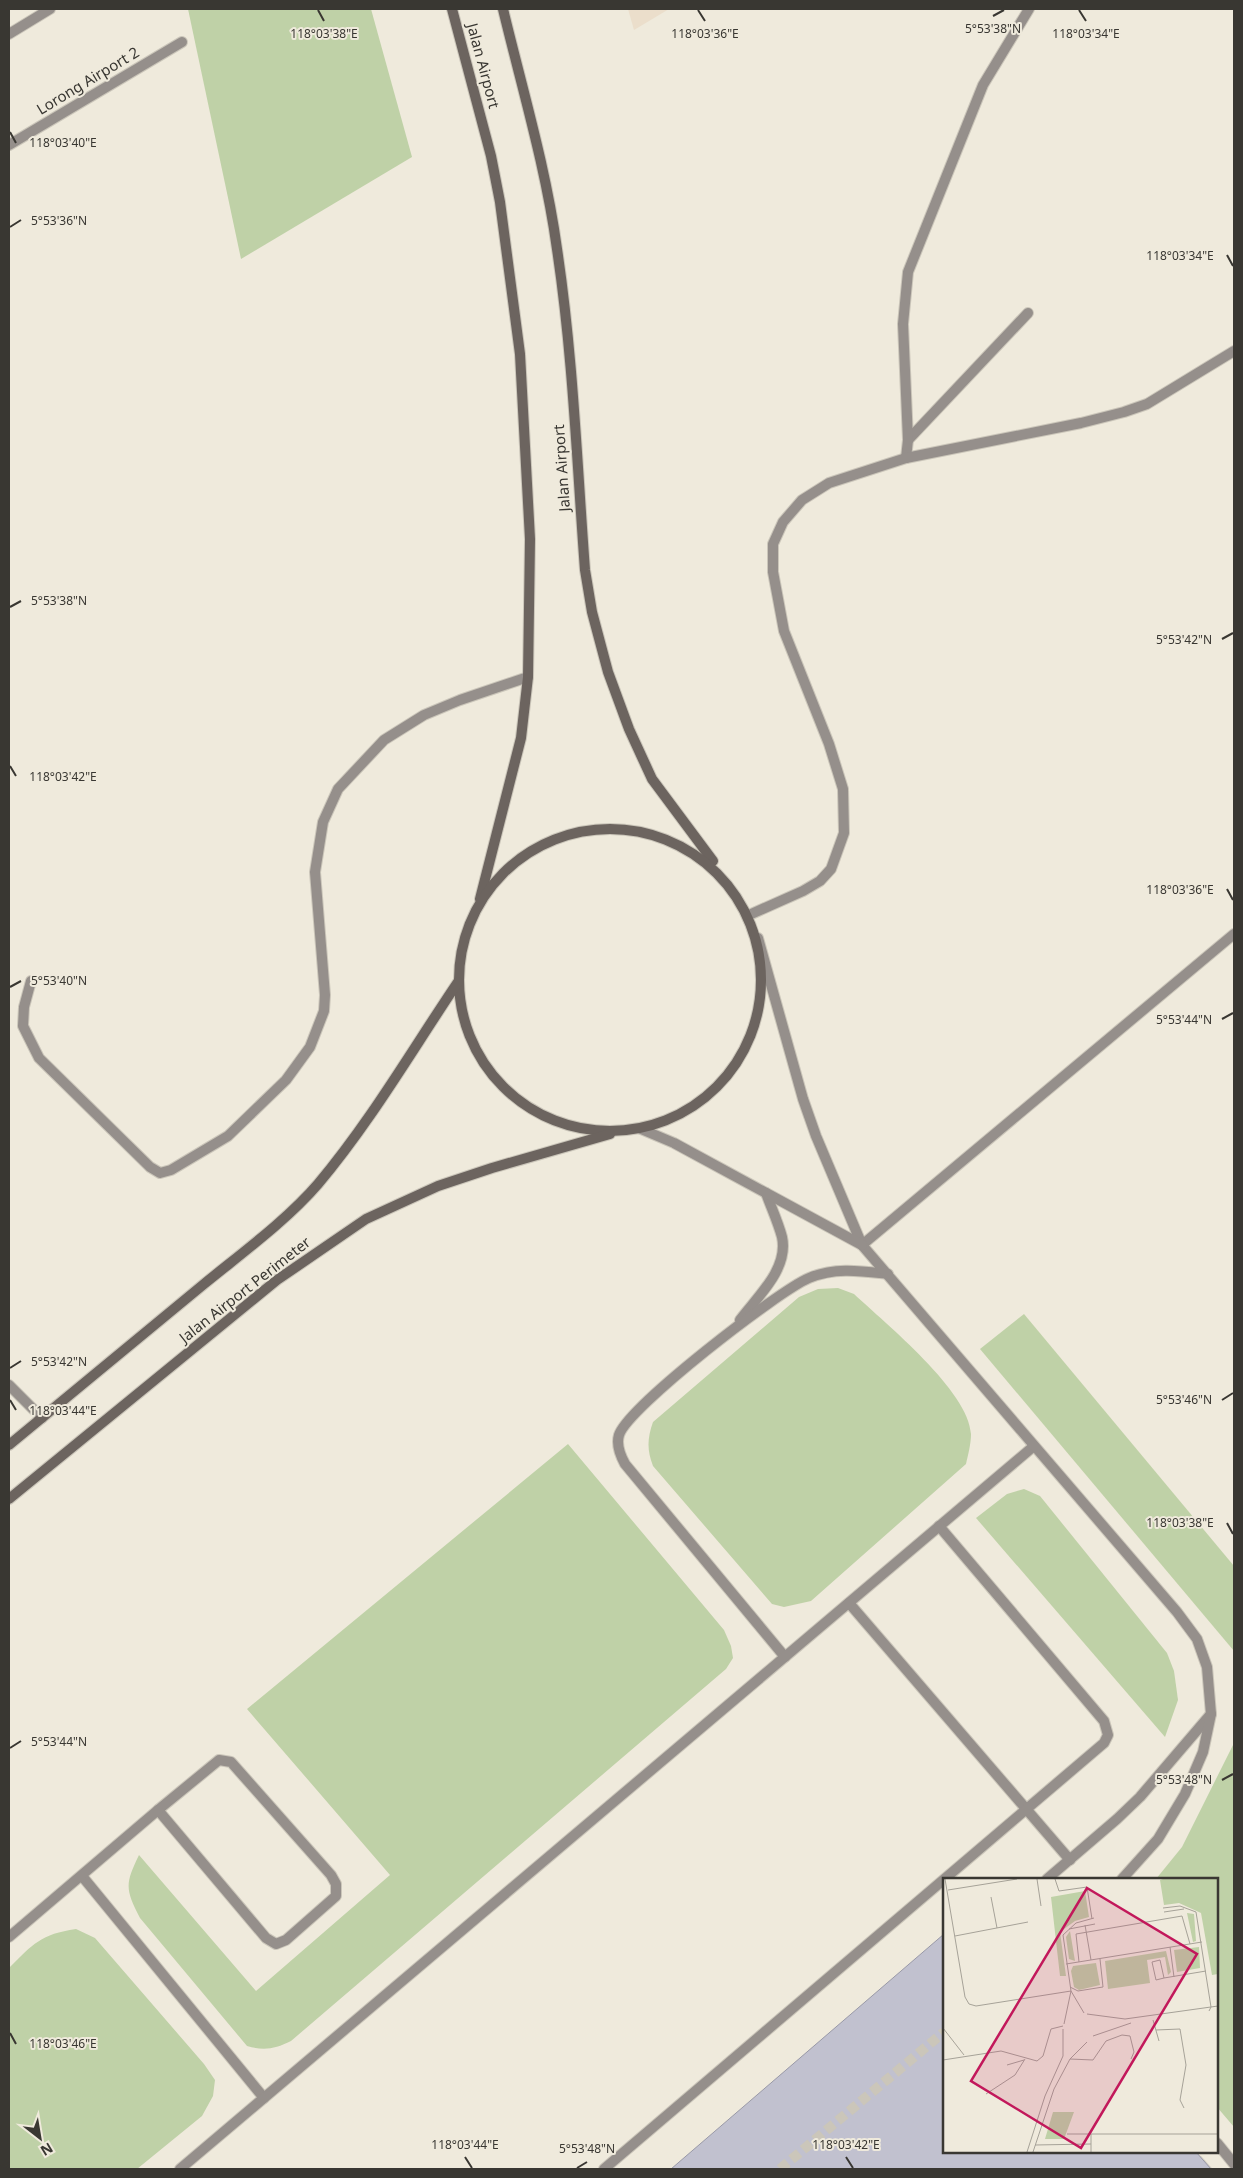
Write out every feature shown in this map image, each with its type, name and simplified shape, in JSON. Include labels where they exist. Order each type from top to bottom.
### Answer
[{"type":"main road","name":"Jalan Airport","points":[[452,9],[491,156],[500,202],[513,294],[520,363],[530,529],[528,677],[521,738],[480,902]]},
{"type":"main road","name":"Jalan Airport","points":[[503,9],[545,185],[557,248],[565,312],[585,570],[592,612],[608,672],[629,729],[652,779],[736,893]]},
{"type":"main road","points":[[606,827],[656,834],[701,856],[736,893],[749,915],[758,938],[763,988],[752,1036],[726,1079],[687,1111],[641,1129],[616,1132],[568,1126],[524,1106],[488,1072],[466,1030],[458,982],[463,940],[480,902],[512,863],[556,838],[606,827]]},
{"type":"main road","name":"Jalan Airport Perimeter","points":[[9,1445],[269,1230],[317,1185],[354,1139],[391,1086],[418,1040],[458,982]]},
{"type":"main road","name":"Jalan Airport Perimeter","points":[[9,1499],[277,1280],[366,1219],[456,1180],[616,1132]]},
{"type":"street","points":[[9,34],[50,9]]},
{"type":"street","points":[[906,458],[908,440],[903,324],[908,272],[983,85],[1029,9]]},
{"type":"street","name":"Lorong Airport 2","points":[[9,145],[182,42]]},
{"type":"street","points":[[908,440],[1028,313]]},
{"type":"street","points":[[749,915],[803,891],[820,881],[831,869],[844,834],[843,789],[829,744],[784,631],[774,579],[773,544],[783,522],[802,500],[829,483],[906,458],[1081,423],[1124,412],[1147,404],[1234,351]]},
{"type":"street","points":[[31,981],[24,1006],[23,1026],[39,1058],[150,1167],[160,1173],[171,1170],[228,1136],[286,1080],[310,1047],[324,1011],[325,995],[315,872],[323,822],[338,789],[384,740],[424,715],[460,700],[528,677]]},
{"type":"street","points":[[862,1245],[1234,934]]},
{"type":"street","points":[[758,938],[803,1099],[816,1136],[862,1245],[1177,1612],[1197,1640],[1207,1667],[1211,1714],[1203,1752],[1185,1794],[1158,1839],[1123,1878]]},
{"type":"street","points":[[641,1129],[674,1143],[862,1245]]},
{"type":"street","points":[[734,1327],[779,1268],[782,1237],[766,1193]]},
{"type":"street","points":[[785,1657],[625,1464],[618,1450],[619,1435],[634,1413],[734,1327],[808,1278],[824,1273],[845,1270],[888,1274]]},
{"type":"street","points":[[9,1385],[42,1418]]},
{"type":"street","points":[[180,2169],[1034,1446]]},
{"type":"street","points":[[939,1526],[1104,1721],[1108,1735],[1104,1742],[946,1878]]},
{"type":"street","points":[[849,1603],[1070,1860]]},
{"type":"street","points":[[1048,1878],[1140,1797],[1211,1714]]},
{"type":"street","points":[[9,1937],[158,1810],[216,1762],[223,1760],[231,1762],[330,1875],[336,1884],[336,1896],[286,1940],[276,1944],[266,1938],[158,1810]]},
{"type":"street","points":[[82,1876],[264,2098]]},
{"type":"street","points":[[604,2169],[943,1880]]},
{"type":"street","points":[[1218,2144],[1234,2164]]},
{"type":"shaded area","points":[[628,9],[669,9],[634,30]]},
{"type":"green space","points":[[188,9],[371,9],[412,157],[241,259]]},
{"type":"green space","points":[[838,1288],[854,1294],[905,1340],[942,1379],[967,1417],[971,1434],[970,1446],[966,1464],[811,1601],[784,1607],[772,1604],[653,1466],[649,1450],[650,1434],[653,1422],[799,1297],[818,1289]]},
{"type":"green space","points":[[1024,1314],[1234,1566],[1234,1651],[980,1349]]},
{"type":"green space","points":[[568,1444],[724,1630],[731,1646],[733,1658],[726,1669],[291,2041],[269,2048],[247,2046],[140,1918],[129,1893],[129,1880],[139,1855],[256,1991],[390,1875],[247,1709]]},
{"type":"green space","points":[[1024,1489],[1040,1496],[1167,1653],[1174,1671],[1178,1700],[1165,1737],[976,1518],[1007,1494]]},
{"type":"green space","points":[[1234,1743],[1234,2127],[1218,2108],[1218,1878],[1157,1878],[1182,1847]]},
{"type":"green space","points":[[76,1929],[95,1938],[204,2064],[215,2080],[213,2096],[202,2116],[137,2169],[9,2169],[9,1968],[38,1941],[54,1934]]},
{"type":"building","points":[[943,1935],[943,2153],[1197,2153],[1211,2169],[671,2169]]},
{"type":"tunnel","points":[[780,2169],[943,2033]]}]
